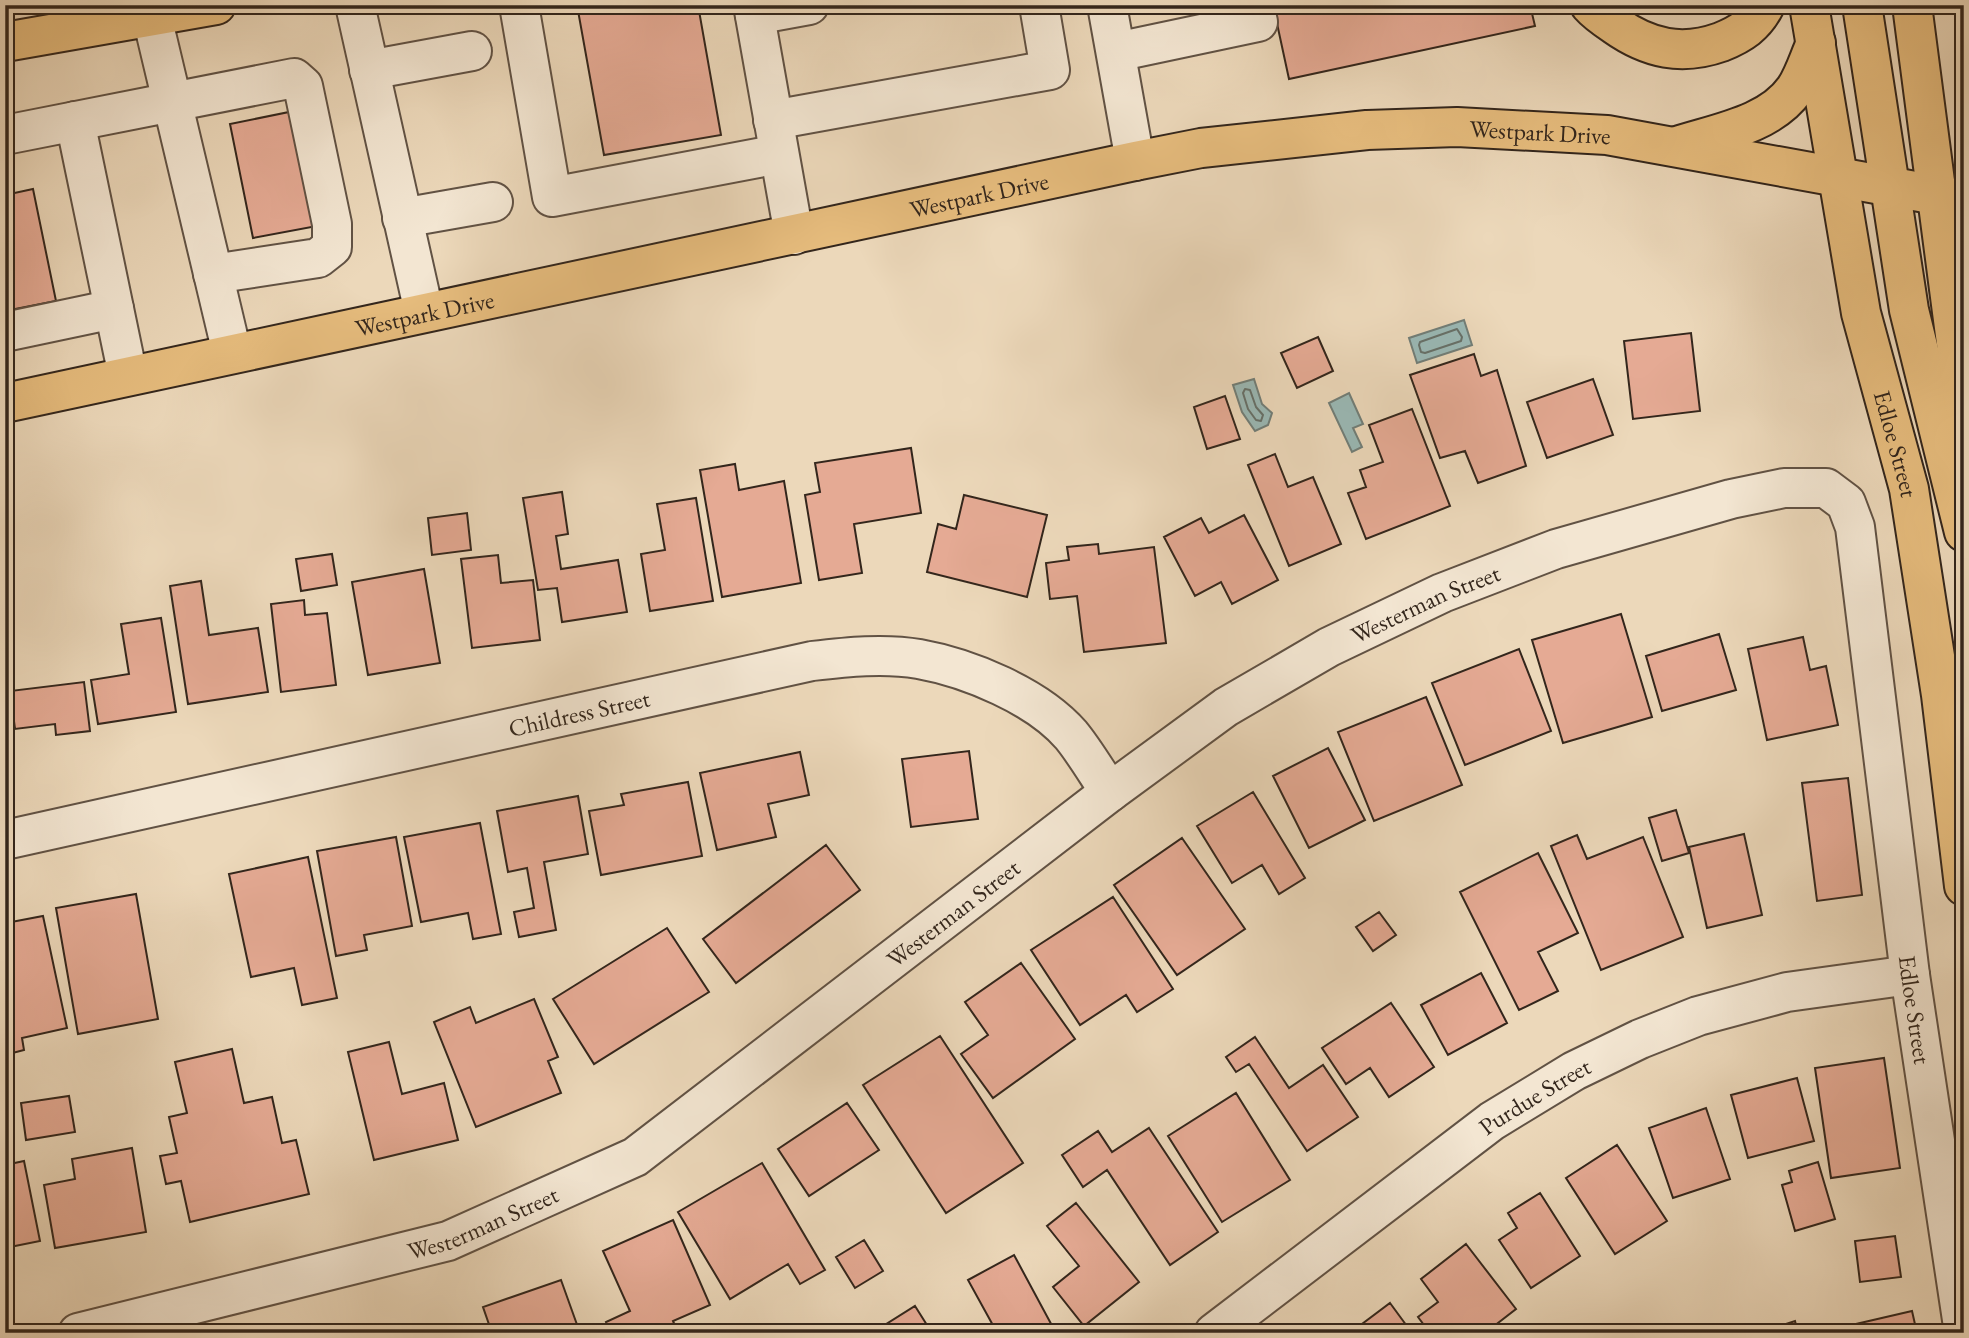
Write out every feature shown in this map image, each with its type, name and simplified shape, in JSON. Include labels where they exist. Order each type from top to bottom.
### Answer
[{"type":"main road","points":[[5,42],[216,5]]},
{"type":"main road","points":[[1590,5],[1596,12],[1643,43],[1684,51],[1704,48],[1741,34],[1754,23],[1765,5]]},
{"type":"main road","name":"Edloe Street","points":[[1810,5],[1861,313],[1909,489],[1937,669],[1964,886]]},
{"type":"main road","name":"Edloe Street","points":[[1862,5],[1909,310],[1964,532]]},
{"type":"main road","points":[[1912,5],[1950,197],[1964,404]]},
{"type":"main road","points":[[1672,147],[1759,119],[1779,106],[1796,88],[1816,43]]},
{"type":"main road","name":"Westpark Drive","points":[[5,403],[1135,161],[1200,148],[1367,130],[1457,127],[1606,135],[1950,197]]},
{"type":"street","points":[[355,5],[424,312]]},
{"type":"street","points":[[519,5],[552,197],[776,137],[1051,70],[1039,5]]},
{"type":"street","points":[[793,235],[754,10],[809,5]]},
{"type":"street","points":[[1107,5],[1135,161]]},
{"type":"street","points":[[1116,52],[1258,23],[1254,5]]},
{"type":"street","points":[[152,17],[232,353]]},
{"type":"street","points":[[369,70],[472,51]]},
{"type":"street","points":[[5,135],[294,78],[303,86],[332,224],[332,247],[318,258],[213,274]]},
{"type":"street","points":[[75,121],[128,376]]},
{"type":"street","points":[[402,218],[493,202]]},
{"type":"street","points":[[5,332],[114,309]]},
{"type":"street","name":"Westerman Street","points":[[78,1333],[448,1241],[635,1157],[1110,792],[1226,707],[1329,647],[1442,593],[1556,549],[1731,499],[1784,488],[1826,488]]},
{"type":"street","name":"Edloe Street","points":[[1826,488],[1846,503],[1855,527],[1910,975],[1964,1333]]},
{"type":"street","name":"Childress Street","points":[[5,840],[812,661],[850,657],[917,659],[946,665],[1002,686],[1038,706],[1070,734],[1110,792]]},
{"type":"street","name":"Purdue Street","points":[[1214,1333],[1492,1121],[1574,1071],[1640,1039],[1699,1016],[1787,992],[1910,975]]},
{"type":"water","points":[[1464,320],[1472,345],[1417,363],[1409,338]]},
{"type":"water","points":[[1254,379],[1262,404],[1272,413],[1268,425],[1255,431],[1242,412],[1233,385]]},
{"type":"water","points":[[1349,393],[1363,424],[1353,428],[1362,447],[1352,452],[1329,403]]},
{"type":"building","points":[[577,5],[698,5],[721,135],[604,155]]},
{"type":"building","points":[[1273,5],[1530,5],[1535,26],[1289,79]]},
{"type":"building","points":[[294,111],[317,226],[253,238],[230,124]]},
{"type":"building","points":[[33,189],[56,301],[5,311],[5,195]]},
{"type":"building","points":[[1691,333],[1700,411],[1633,419],[1624,341]]},
{"type":"building","points":[[1318,337],[1333,371],[1297,388],[1281,353]]},
{"type":"building","points":[[1474,354],[1481,376],[1497,370],[1526,466],[1478,483],[1465,451],[1440,458],[1410,375]]},
{"type":"building","points":[[1593,379],[1613,435],[1547,458],[1527,402]]},
{"type":"building","points":[[1225,396],[1240,439],[1207,449],[1194,407]]},
{"type":"building","points":[[1412,409],[1450,506],[1366,539],[1348,493],[1366,487],[1360,470],[1383,462],[1369,425]]},
{"type":"building","points":[[911,448],[921,513],[854,524],[862,573],[819,580],[805,495],[820,492],[815,463]]},
{"type":"building","points":[[1275,454],[1288,487],[1313,477],[1341,544],[1289,566],[1248,465]]},
{"type":"building","points":[[735,464],[739,490],[784,481],[801,583],[722,597],[700,470]]},
{"type":"building","points":[[562,492],[568,534],[556,536],[561,569],[618,560],[627,612],[562,622],[557,588],[538,590],[523,498]]},
{"type":"building","points":[[964,495],[1047,515],[1027,597],[927,572],[938,524],[956,529]]},
{"type":"building","points":[[696,498],[713,601],[650,611],[641,554],[665,550],[657,504]]},
{"type":"building","points":[[467,513],[471,550],[432,555],[428,518]]},
{"type":"building","points":[[1244,515],[1278,580],[1232,604],[1221,582],[1195,596],[1164,537],[1201,518],[1209,533]]},
{"type":"building","points":[[1098,544],[1099,554],[1154,547],[1166,643],[1084,652],[1077,596],[1050,599],[1046,563],[1069,560],[1067,547]]},
{"type":"building","points":[[332,554],[337,585],[301,591],[296,559]]},
{"type":"building","points":[[498,555],[501,583],[533,580],[540,640],[472,648],[461,559]]},
{"type":"building","points":[[424,569],[440,663],[368,675],[352,582]]},
{"type":"building","points":[[201,581],[209,635],[258,628],[268,692],[188,704],[170,586]]},
{"type":"building","points":[[304,600],[305,615],[327,613],[336,685],[281,692],[271,604]]},
{"type":"building","points":[[1621,614],[1652,717],[1563,743],[1532,640]]},
{"type":"building","points":[[161,618],[176,712],[98,724],[91,680],[129,674],[121,624]]},
{"type":"building","points":[[1719,634],[1736,690],[1662,711],[1646,656]]},
{"type":"building","points":[[1803,637],[1810,670],[1826,666],[1838,725],[1767,740],[1748,649]]},
{"type":"building","points":[[1519,649],[1551,731],[1465,765],[1432,683]]},
{"type":"building","points":[[84,682],[90,731],[56,735],[55,724],[15,729],[10,691]]},
{"type":"building","points":[[1426,697],[1462,785],[1374,821],[1338,732]]},
{"type":"building","points":[[1328,748],[1365,820],[1309,848],[1273,776]]},
{"type":"building","points":[[969,751],[978,819],[911,827],[902,759]]},
{"type":"building","points":[[800,752],[809,795],[768,804],[776,837],[717,850],[700,773]]},
{"type":"building","points":[[1848,778],[1862,895],[1817,901],[1802,783]]},
{"type":"building","points":[[688,782],[702,856],[601,875],[589,811],[624,805],[621,794]]},
{"type":"building","points":[[1253,792],[1305,878],[1279,894],[1262,865],[1232,883],[1197,826]]},
{"type":"building","points":[[578,796],[588,854],[544,862],[556,930],[519,937],[514,912],[534,908],[527,868],[508,872],[497,811]]},
{"type":"building","points":[[1676,810],[1689,853],[1662,861],[1649,818]]},
{"type":"building","points":[[480,823],[501,934],[473,939],[468,913],[421,922],[404,837]]},
{"type":"building","points":[[1744,834],[1762,915],[1707,928],[1689,847]]},
{"type":"building","points":[[1577,835],[1587,859],[1643,837],[1683,937],[1601,970],[1551,846]]},
{"type":"building","points":[[396,837],[412,926],[364,935],[367,950],[336,956],[317,851]]},
{"type":"building","points":[[1182,838],[1245,929],[1177,975],[1114,885]]},
{"type":"building","points":[[826,845],[860,890],[736,983],[703,939]]},
{"type":"building","points":[[1538,853],[1578,933],[1538,952],[1558,991],[1519,1010],[1460,892]]},
{"type":"building","points":[[308,857],[337,998],[302,1005],[294,968],[251,977],[229,874]]},
{"type":"building","points":[[136,894],[158,1019],[78,1034],[56,908]]},
{"type":"building","points":[[1113,897],[1173,989],[1137,1012],[1126,995],[1080,1025],[1031,950]]},
{"type":"building","points":[[1379,912],[1396,935],[1373,951],[1356,927]]},
{"type":"building","points":[[43,916],[67,1028],[22,1038],[24,1050],[5,1055],[6,923]]},
{"type":"building","points":[[667,928],[709,992],[594,1064],[553,999]]},
{"type":"building","points":[[1021,963],[1075,1039],[993,1098],[961,1054],[988,1035],[965,1002]]},
{"type":"building","points":[[1481,973],[1507,1023],[1448,1055],[1421,1005]]},
{"type":"building","points":[[534,999],[558,1057],[548,1061],[561,1093],[476,1127],[434,1022],[470,1007],[476,1023]]},
{"type":"building","points":[[1391,1003],[1434,1067],[1389,1097],[1370,1068],[1346,1084],[1322,1048]]},
{"type":"building","points":[[940,1036],[1023,1163],[946,1213],[863,1085]]},
{"type":"building","points":[[1255,1037],[1289,1088],[1323,1065],[1358,1117],[1307,1151],[1249,1064],[1236,1072],[1226,1057]]},
{"type":"building","points":[[389,1042],[402,1094],[444,1083],[458,1140],[374,1160],[348,1052]]},
{"type":"building","points":[[232,1049],[244,1103],[272,1097],[282,1143],[296,1140],[309,1194],[190,1222],[181,1181],[166,1184],[160,1156],[177,1153],[169,1117],[187,1113],[175,1062]]},
{"type":"building","points":[[1884,1058],[1900,1168],[1831,1178],[1815,1068]]},
{"type":"building","points":[[1797,1078],[1814,1141],[1748,1158],[1731,1095]]},
{"type":"building","points":[[1236,1093],[1290,1180],[1222,1222],[1168,1136]]},
{"type":"building","points":[[69,1096],[75,1132],[26,1140],[21,1103]]},
{"type":"building","points":[[847,1103],[879,1150],[809,1196],[778,1149]]},
{"type":"building","points":[[1706,1108],[1730,1179],[1673,1198],[1649,1128]]},
{"type":"building","points":[[1149,1128],[1218,1232],[1170,1265],[1107,1170],[1083,1187],[1062,1155],[1098,1131],[1112,1152]]},
{"type":"building","points":[[1617,1145],[1667,1221],[1615,1254],[1566,1178]]},
{"type":"building","points":[[132,1148],[146,1232],[55,1248],[44,1185],[75,1179],[72,1159]]},
{"type":"building","points":[[24,1161],[40,1241],[5,1248],[5,1165]]},
{"type":"building","points":[[1818,1162],[1835,1219],[1795,1231],[1782,1185],[1792,1182],[1789,1171]]},
{"type":"building","points":[[762,1163],[825,1270],[800,1284],[788,1264],[730,1299],[678,1212]]},
{"type":"building","points":[[1540,1193],[1580,1256],[1531,1288],[1499,1240],[1517,1228],[1508,1213]]},
{"type":"building","points":[[1076,1203],[1139,1282],[1084,1326],[1053,1287],[1079,1266],[1047,1226]]},
{"type":"building","points":[[673,1220],[710,1305],[673,1321],[678,1333],[611,1333],[606,1322],[630,1311],[603,1251]]},
{"type":"building","points":[[1895,1236],[1901,1277],[1860,1282],[1855,1241]]},
{"type":"building","points":[[864,1240],[883,1271],[855,1288],[836,1257]]},
{"type":"building","points":[[1466,1244],[1516,1309],[1485,1333],[1430,1333],[1418,1317],[1438,1302],[1421,1279]]},
{"type":"building","points":[[1014,1255],[1056,1333],[989,1333],[995,1329],[968,1280]]},
{"type":"building","points":[[561,1280],[580,1333],[492,1333],[483,1307]]},
{"type":"building","points":[[1390,1303],[1412,1333],[1350,1333]]},
{"type":"building","points":[[915,1306],[932,1333],[872,1333]]},
{"type":"building","points":[[1912,1311],[1917,1333],[1831,1333],[1830,1330]]},
{"type":"building","points":[[1795,1321],[1798,1333],[1759,1333]]}]
